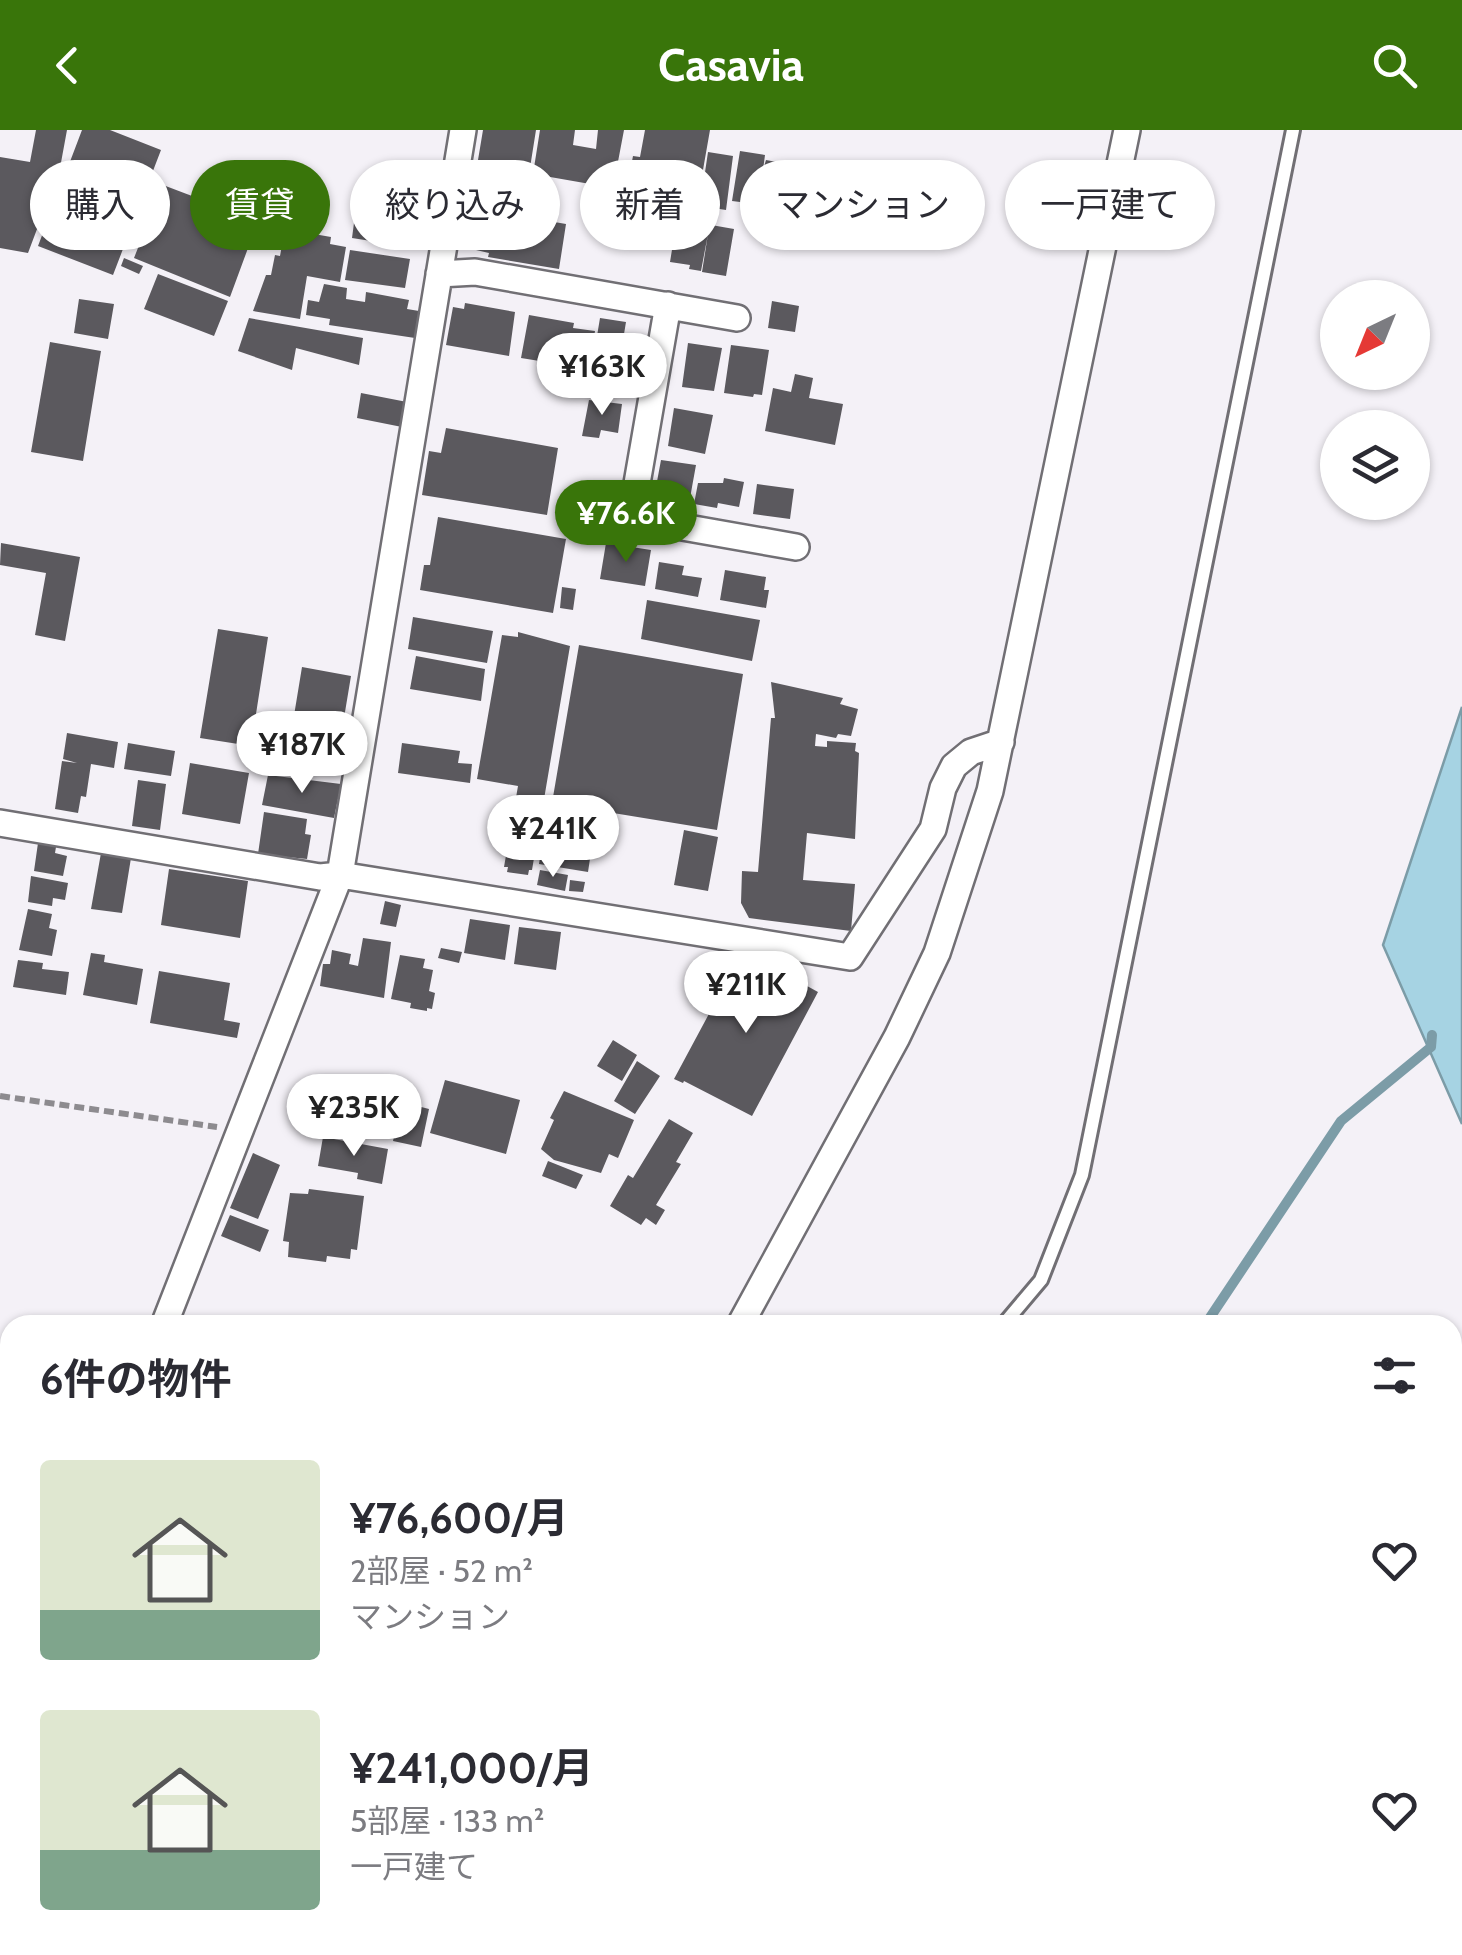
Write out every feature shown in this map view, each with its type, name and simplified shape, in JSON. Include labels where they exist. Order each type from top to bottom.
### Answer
[{"type":"street","points":[[168,1315],[340,874],[463,130]]},
{"type":"street","points":[[745,1315],[872,1084],[937,954],[990,790],[1128,130]]},
{"type":"street","points":[[439,274],[475,272],[737,318]]},
{"type":"street","points":[[668,305],[632,518],[796,547]]},
{"type":"street","points":[[0,823],[320,877],[340,874],[850,957],[933,829],[943,788],[954,766],[971,752],[1001,742]]},
{"type":"lane","points":[[1011,1315],[1041,1280],[1082,1175],[1292,130]]},
{"type":"path","points":[[0,1096],[238,1130]]},
{"type":"water","points":[[1462,707],[1462,1124],[1383,945]]},
{"type":"building","points":[[36,130],[67,130],[61,160],[30,160]]},
{"type":"building","points":[[82,130],[110,130],[161,150],[157,160],[71,160]]},
{"type":"building","points":[[483,130],[536,130],[531,160],[478,160]]},
{"type":"building","points":[[540,130],[575,130],[573,145],[596,149],[598,130],[624,130],[618,160],[580,160],[580,182],[560,179],[560,160],[535,160]]},
{"type":"building","points":[[645,130],[710,130],[705,160],[632,160],[633,156],[640,157]]},
{"type":"building","points":[[740,151],[765,155],[764,160],[740,160],[740,202],[732,201]]},
{"type":"building","points":[[708,152],[733,156],[726,210],[720,209],[720,160],[707,160]]},
{"type":"building","points":[[0,157],[30,162],[28,253],[0,248]]},
{"type":"building","points":[[170,188],[190,195],[190,250],[247,250],[230,297],[134,258],[137,250],[170,250]]},
{"type":"building","points":[[560,223],[566,224],[559,269],[488,257],[489,253],[476,250],[560,250]]},
{"type":"building","points":[[720,227],[734,229],[726,276],[702,272],[705,250],[720,250]]},
{"type":"building","points":[[330,244],[346,247],[340,282],[307,276],[300,319],[253,311],[266,275],[271,275],[275,255],[280,256],[281,250],[330,250]]},
{"type":"building","points":[[48,250],[123,250],[113,275]]},
{"type":"building","points":[[350,250],[410,259],[405,288],[345,280]]},
{"type":"building","points":[[672,250],[705,250],[701,271],[670,262]]},
{"type":"building","points":[[124,258],[143,266],[139,274],[121,266]]},
{"type":"building","points":[[158,274],[228,301],[214,336],[144,309]]},
{"type":"building","points":[[324,284],[347,288],[346,299],[365,302],[366,292],[409,300],[407,309],[419,311],[415,338],[329,325],[330,319],[306,315],[308,300],[319,302]]},
{"type":"building","points":[[79,299],[114,304],[108,339],[74,333]]},
{"type":"building","points":[[772,301],[799,306],[795,332],[768,328]]},
{"type":"building","points":[[465,303],[515,312],[509,356],[446,345],[453,307],[464,309]]},
{"type":"building","points":[[529,315],[595,331],[589,369],[521,358]]},
{"type":"building","points":[[249,318],[363,338],[359,365],[296,348],[292,370],[238,351]]},
{"type":"building","points":[[600,318],[626,322],[623,340],[629,340],[623,377],[591,372]]},
{"type":"building","points":[[50,342],[101,351],[83,461],[31,452]]},
{"type":"building","points":[[688,343],[722,348],[714,391],[682,387]]},
{"type":"building","points":[[731,345],[769,350],[762,395],[724,393]]},
{"type":"building","points":[[795,374],[813,378],[809,398],[843,404],[835,445],[765,431],[773,388],[791,392]]},
{"type":"building","points":[[361,393],[407,402],[402,427],[357,418]]},
{"type":"building","points":[[589,400],[622,404],[618,433],[601,430],[599,438],[582,436]]},
{"type":"building","points":[[674,408],[713,415],[705,454],[668,446]]},
{"type":"building","points":[[446,428],[558,448],[547,515],[422,495],[429,451],[441,453]]},
{"type":"building","points":[[661,460],[696,465],[688,509],[653,503]]},
{"type":"building","points":[[724,478],[744,482],[739,507],[694,504],[698,483],[723,483]]},
{"type":"building","points":[[757,484],[794,489],[790,519],[753,514]]},
{"type":"building","points":[[438,517],[566,539],[553,613],[420,590],[424,565],[430,565]]},
{"type":"building","points":[[1,543],[80,557],[65,641],[35,635],[46,573],[0,565]]},
{"type":"building","points":[[606,543],[651,550],[645,586],[600,579]]},
{"type":"building","points":[[659,562],[684,566],[682,575],[702,578],[698,597],[655,589]]},
{"type":"building","points":[[725,570],[766,577],[766,608],[720,600]]},
{"type":"building","points":[[562,587],[576,589],[573,610],[560,608]]},
{"type":"building","points":[[647,600],[760,620],[752,661],[641,639]]},
{"type":"building","points":[[413,617],[493,631],[487,663],[408,649]]},
{"type":"building","points":[[218,629],[268,637],[251,746],[200,738]]},
{"type":"building","points":[[518,632],[570,646],[532,870],[528,875],[507,872],[508,867],[504,867],[518,786],[477,779],[502,635],[518,637]]},
{"type":"building","points":[[579,645],[743,674],[717,830],[552,803]]},
{"type":"building","points":[[416,656],[485,669],[481,701],[410,689]]},
{"type":"building","points":[[302,667],[351,676],[337,760],[288,752]]},
{"type":"building","points":[[771,682],[843,698],[840,704],[858,709],[851,736],[816,734],[815,746],[827,747],[827,741],[856,743],[855,751],[859,753],[855,839],[807,833],[803,880],[855,884],[851,931],[749,918],[741,903],[742,871],[758,872],[771,718],[775,718]]},
{"type":"building","points":[[67,733],[118,742],[114,768],[91,764],[86,797],[81,796],[78,813],[55,809],[62,761],[77,763],[63,759]]},
{"type":"building","points":[[128,743],[175,751],[171,776],[124,769]]},
{"type":"building","points":[[402,743],[460,751],[458,763],[472,764],[470,783],[398,773]]},
{"type":"building","points":[[190,763],[249,773],[240,824],[182,814]]},
{"type":"building","points":[[268,775],[341,784],[334,818],[262,805]]},
{"type":"building","points":[[138,780],[166,784],[160,830],[132,826]]},
{"type":"building","points":[[548,805],[597,812],[588,872],[539,864]]},
{"type":"building","points":[[264,812],[307,819],[305,834],[311,835],[307,859],[258,854]]},
{"type":"building","points":[[684,830],[718,837],[708,891],[674,885]]},
{"type":"building","points":[[38,843],[56,847],[55,853],[67,856],[63,876],[34,871]]},
{"type":"building","points":[[101,853],[131,858],[122,913],[91,909]]},
{"type":"building","points":[[169,869],[248,881],[240,938],[161,925]]},
{"type":"building","points":[[540,870],[568,875],[565,891],[537,885]]},
{"type":"building","points":[[31,876],[68,883],[65,900],[53,898],[52,906],[28,902]]},
{"type":"building","points":[[570,880],[585,882],[583,892],[569,891]]},
{"type":"building","points":[[385,901],[401,905],[396,927],[380,924]]},
{"type":"building","points":[[28,909],[52,914],[49,928],[57,930],[52,956],[19,950]]},
{"type":"building","points":[[470,919],[510,925],[505,960],[464,953]]},
{"type":"building","points":[[519,927],[561,932],[556,970],[514,964]]},
{"type":"building","points":[[363,938],[391,942],[384,998],[320,986],[323,964],[330,964],[332,950],[351,954],[349,964],[358,966]]},
{"type":"building","points":[[441,948],[462,952],[459,963],[438,958]]},
{"type":"building","points":[[91,953],[105,955],[104,962],[143,969],[137,1005],[83,995]]},
{"type":"building","points":[[400,955],[425,959],[423,968],[433,970],[429,991],[435,993],[432,1009],[410,1008],[411,1003],[391,999]]},
{"type":"building","points":[[740,956],[795,986],[798,981],[818,992],[752,1116],[674,1079]]},
{"type":"building","points":[[18,960],[43,963],[42,969],[69,972],[66,995],[13,987]]},
{"type":"building","points":[[159,971],[230,983],[224,1020],[240,1023],[237,1038],[150,1023]]},
{"type":"building","points":[[613,1040],[637,1055],[622,1081],[597,1066]]},
{"type":"building","points":[[637,1061],[660,1076],[635,1114],[614,1101]]},
{"type":"building","points":[[445,1080],[520,1100],[506,1154],[430,1133]]},
{"type":"building","points":[[564,1091],[634,1120],[618,1158],[609,1154],[601,1173],[554,1160],[541,1149],[554,1120],[550,1118]]},
{"type":"building","points":[[402,1102],[429,1109],[421,1147],[393,1141]]},
{"type":"building","points":[[669,1119],[693,1133],[676,1162],[681,1164],[656,1205],[665,1210],[656,1225],[646,1218],[641,1225],[610,1206],[628,1175],[633,1178]]},
{"type":"building","points":[[323,1137],[388,1149],[382,1184],[357,1179],[358,1173],[318,1166]]},
{"type":"building","points":[[253,1153],[280,1165],[258,1219],[230,1208]]},
{"type":"building","points":[[548,1161],[583,1175],[576,1189],[542,1176]]},
{"type":"building","points":[[309,1189],[364,1196],[357,1250],[351,1249],[350,1259],[327,1256],[326,1262],[288,1257],[289,1242],[283,1241],[290,1193],[308,1194]]},
{"type":"building","points":[[230,1215],[269,1230],[260,1252],[221,1236]]},
{"type":"waterway","points":[[1212,1315],[1341,1121],[1431,1047],[1432,1035]]}]
